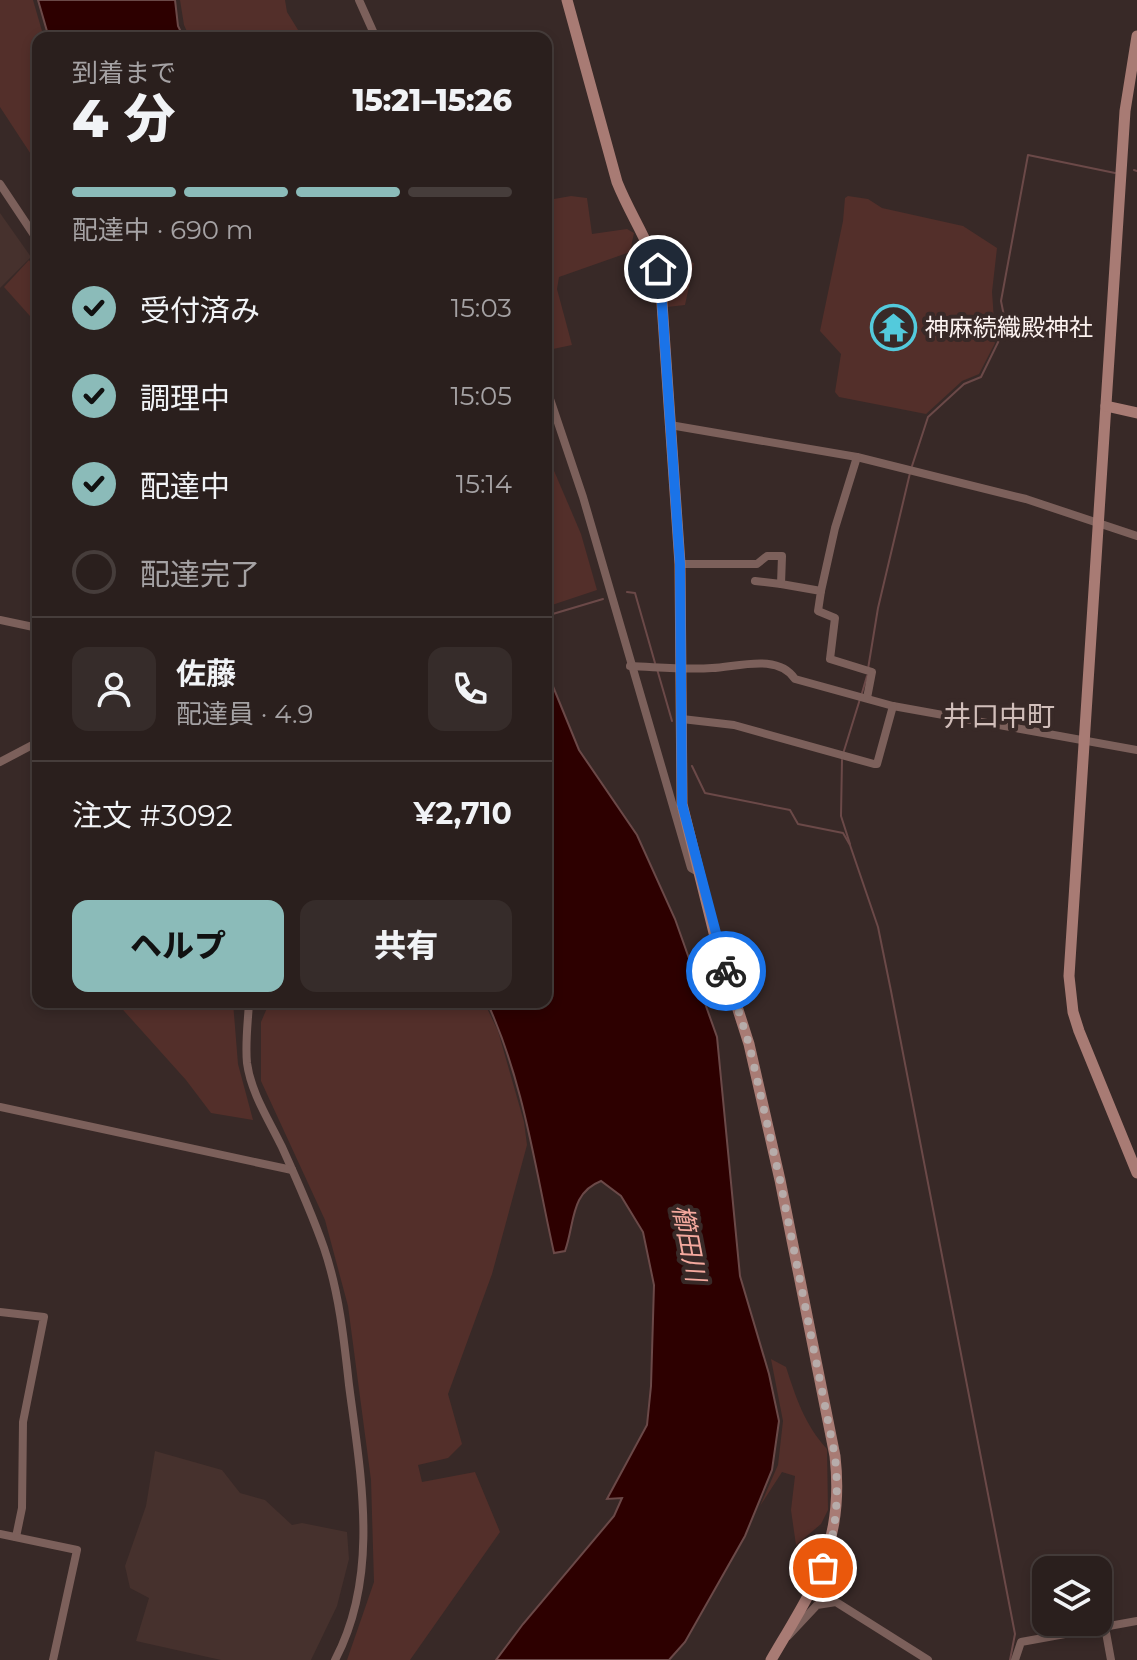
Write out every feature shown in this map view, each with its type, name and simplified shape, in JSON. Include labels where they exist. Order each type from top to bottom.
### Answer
[{"type":"main road","points":[[567,0],[617,182],[658,269],[680,564],[676,667],[682,719],[682,804],[698,872],[749,1044],[780,1180],[835,1456],[837,1502],[827,1557],[818,1579],[771,1660]]},
{"type":"main road","points":[[1137,36],[1125,111],[1070,947],[1071,996],[1079,1031],[1137,1173]]},
{"type":"main road","points":[[1106,406],[1137,413]]},
{"type":"street","points":[[359,0],[373,32]]},
{"type":"street","points":[[0,184],[32,232]]},
{"type":"street","points":[[552,405],[583,497],[691,868],[698,872]]},
{"type":"street","points":[[670,425],[857,457],[1026,499],[1137,536]]},
{"type":"street","points":[[857,457],[835,528],[818,611],[836,621],[830,659],[872,672],[862,697]]},
{"type":"street","points":[[680,564],[757,564],[767,556],[782,556],[781,584]]},
{"type":"street","points":[[755,581],[821,591]]},
{"type":"street","points":[[0,620],[32,627]]},
{"type":"street","points":[[630,666],[713,668],[748,663],[769,665],[789,671],[795,679],[893,706],[1137,750]]},
{"type":"street","points":[[682,719],[734,725],[785,742],[814,746],[877,764],[893,706]]},
{"type":"street","points":[[0,762],[32,745]]},
{"type":"street","points":[[249,1008],[247,1051],[250,1074],[316,1225],[334,1285],[343,1331],[361,1485],[364,1540],[361,1581],[350,1627],[335,1660]]},
{"type":"street","points":[[0,1107],[292,1170]]},
{"type":"street","points":[[0,1312],[44,1317],[23,1422],[22,1508],[16,1537]]},
{"type":"street","points":[[0,1534],[77,1550],[53,1660]]},
{"type":"street","points":[[784,1638],[817,1605],[836,1602],[928,1660]]},
{"type":"street","points":[[1112,1626],[1137,1621]]},
{"type":"street","points":[[1015,1660],[1021,1642],[1055,1636]]},
{"type":"street","points":[[1107,1636],[1111,1660]]},
{"type":"shaded area","points":[[0,0],[33,0],[42,32],[32,32],[32,156],[0,107]]},
{"type":"shaded area","points":[[180,0],[285,0],[287,12],[299,32],[187,32]]},
{"type":"shaded area","points":[[571,196],[587,198],[592,234],[627,229],[634,233],[630,252],[559,277],[557,289],[572,345],[553,349],[552,206],[554,199]]},
{"type":"shaded area","points":[[845,198],[868,199],[882,208],[963,226],[997,248],[992,292],[992,336],[995,343],[979,374],[962,381],[926,414],[839,397],[835,392],[841,354],[820,331]]},
{"type":"shaded area","points":[[0,213],[31,257],[0,288]]},
{"type":"shaded area","points":[[661,256],[694,263],[685,305],[667,307]]},
{"type":"shaded area","points":[[29,260],[32,264],[32,318],[4,287]]},
{"type":"shaded area","points":[[552,466],[581,534],[597,590],[552,605]]},
{"type":"shaded area","points":[[121,1008],[233,1008],[238,1064],[253,1120],[211,1113],[186,1080]]},
{"type":"shaded area","points":[[267,1008],[487,1008],[498,1031],[524,1122],[527,1145],[492,1274],[448,1394],[462,1444],[448,1458],[418,1465],[422,1482],[475,1472],[500,1532],[410,1660],[347,1660],[374,1582],[371,1480],[348,1306],[325,1220],[261,1081],[261,1022]]},
{"type":"shaded area","points":[[771,1359],[786,1367],[807,1421],[827,1449],[828,1510],[821,1524],[796,1545],[791,1510],[795,1476],[782,1472],[760,1506],[778,1465],[783,1421]]},
{"type":"shaded area","points":[[155,1451],[222,1470],[240,1493],[265,1500],[292,1525],[302,1523],[347,1532],[349,1559],[337,1606],[311,1660],[221,1660],[136,1641],[149,1598],[130,1588],[125,1566],[146,1506]]},
{"type":"water","points":[[38,0],[175,0],[181,32],[47,32]]},
{"type":"water","name":"櫛田川","points":[[552,684],[579,750],[637,835],[675,919],[717,1037],[740,1276],[769,1374],[779,1421],[772,1470],[745,1536],[685,1642],[669,1660],[496,1660],[614,1516],[622,1498],[607,1499],[647,1425],[654,1285],[643,1232],[621,1196],[601,1181],[591,1186],[579,1201],[565,1251],[554,1253],[519,1094],[490,1008],[552,1008]]},
{"type":"waterway","points":[[912,466],[928,417],[964,384],[981,377],[1006,326],[1001,301],[1028,155],[1115,173]]},
{"type":"waterway","points":[[868,669],[878,608],[910,473]]},
{"type":"waterway","points":[[627,592],[635,593],[655,663]]},
{"type":"waterway","points":[[552,614],[603,599]]},
{"type":"waterway","points":[[657,669],[672,721]]},
{"type":"waterway","points":[[862,693],[867,676]]},
{"type":"waterway","points":[[843,754],[860,699]]},
{"type":"waterway","points":[[842,760],[841,816],[850,844]]},
{"type":"waterway","points":[[692,766],[705,793],[790,810],[798,824],[843,833],[850,845],[878,927],[891,991],[1015,1634],[1010,1660]]},
{"type":"way so far","points":[[726,971],[749,1044],[831,1431],[838,1479],[837,1502],[823,1568]]},
{"type":"place","name":"神麻続織殿神社","points":[[894,327]]},
{"type":"district","name":"井口中町","points":[[999,716]]},
{"type":"route","points":[[658,269],[680,564],[682,804],[726,971]]}]
